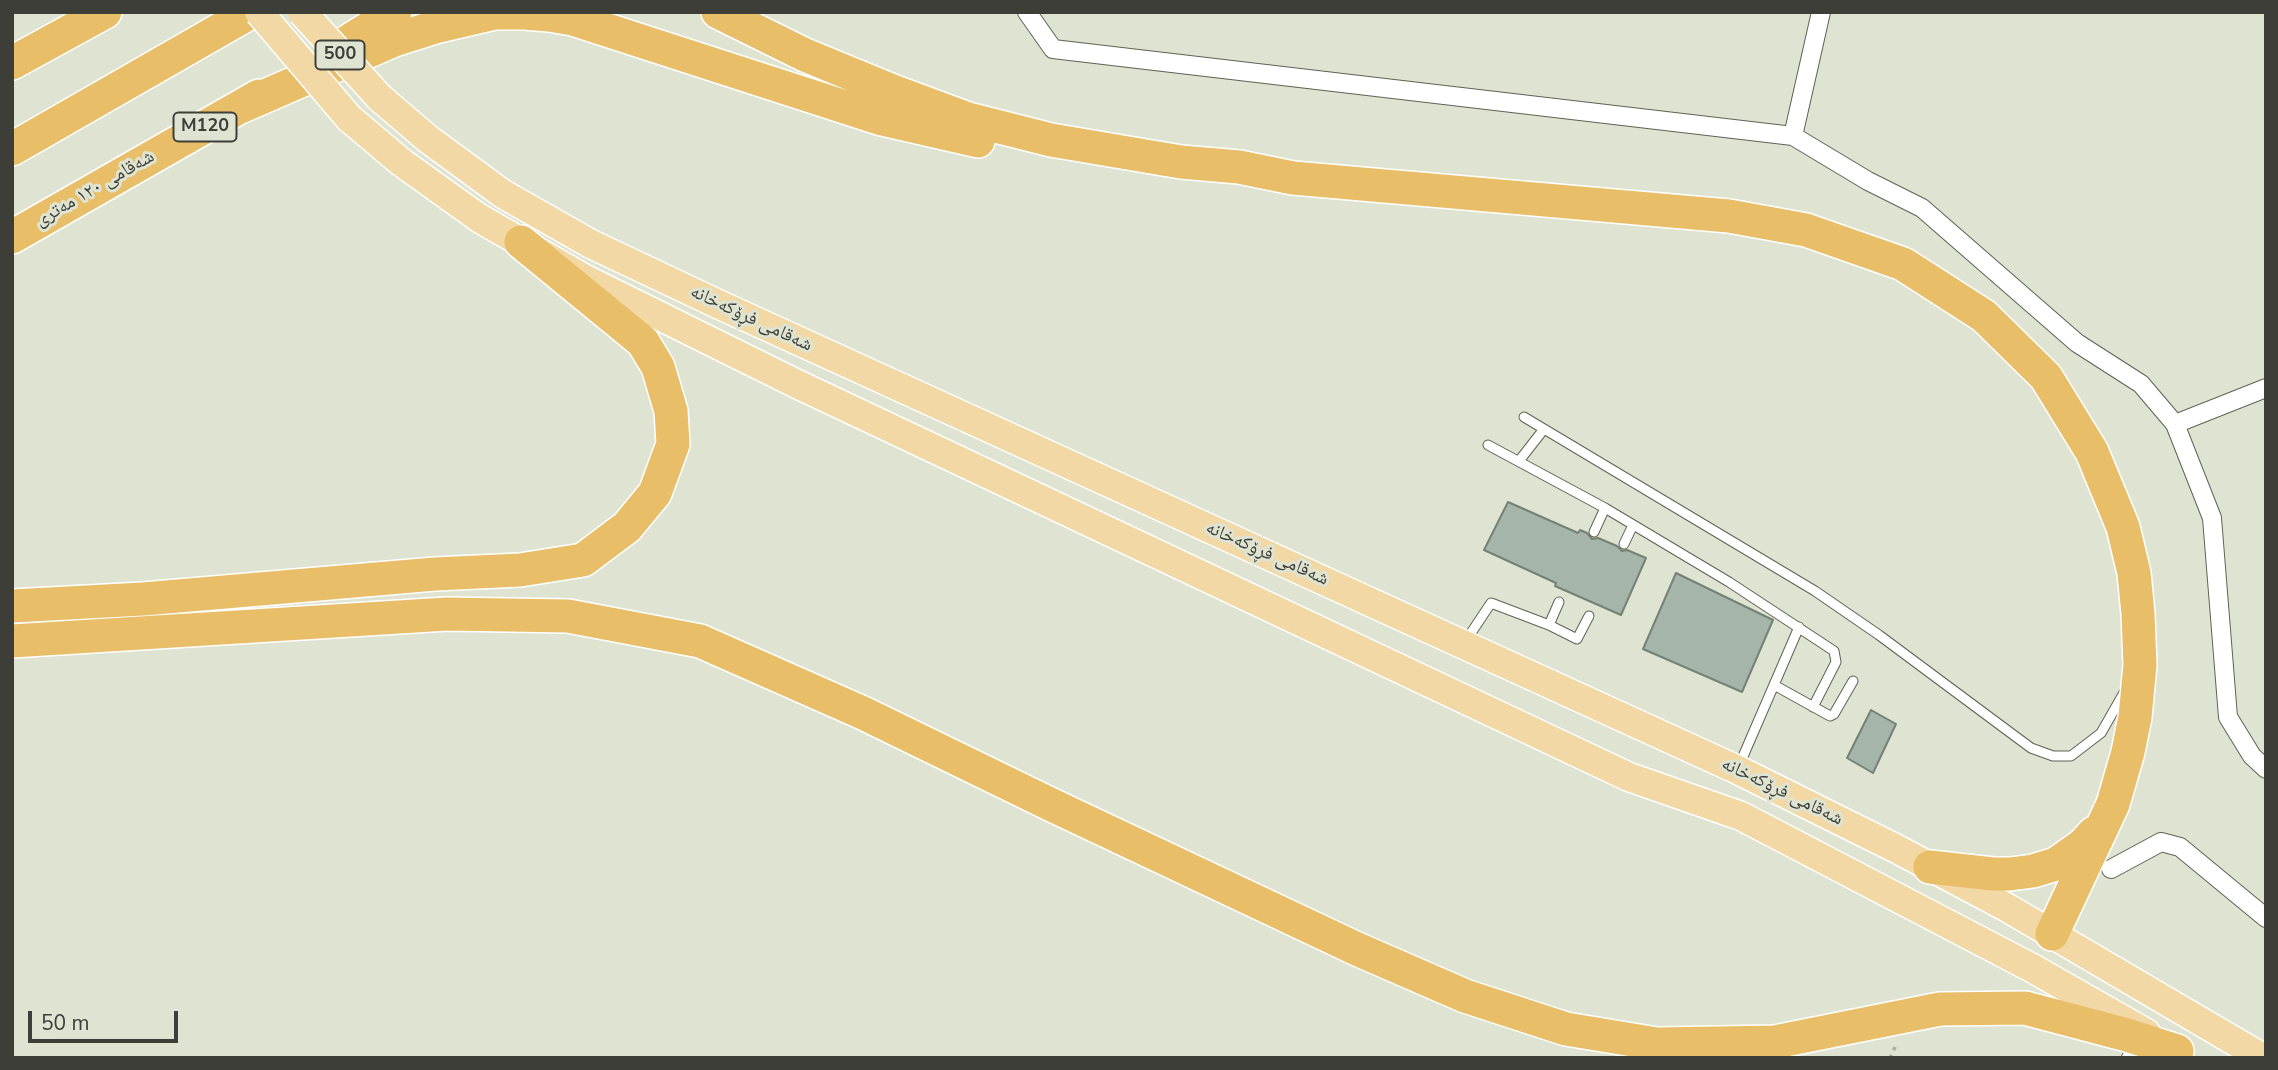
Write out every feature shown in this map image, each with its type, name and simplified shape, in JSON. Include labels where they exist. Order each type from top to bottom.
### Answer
[{"type":"highway","points":[[12,64],[105,12]]},
{"type":"highway","points":[[12,149],[251,12]]},
{"type":"highway","name":"شەقامی ١٢٠ مەتری","points":[[17,235],[240,107],[395,12]]},
{"type":"highway","points":[[718,12],[805,55],[968,119],[1051,140],[1181,162],[1239,167],[1293,178]]},
{"type":"highway","points":[[240,107],[394,40],[435,27],[495,13],[549,15],[586,23],[882,119],[1040,155],[1233,178],[1293,178],[1729,216],[1806,230],[1903,264],[1984,316],[2046,377],[2092,452],[2123,527],[2134,573],[2140,666],[2135,716],[2127,752],[2113,804],[2052,934]]},
{"type":"highway","points":[[12,606],[143,599],[435,574],[520,570],[583,560],[627,527],[655,493],[673,444],[671,411],[658,367],[643,342],[521,242]]},
{"type":"highway","points":[[12,641],[446,614],[568,616],[660,633],[700,641],[851,707],[1332,937],[1465,996],[1566,1029],[1657,1044],[1775,1042],[1940,1009],[2025,1008],[2132,1048],[2183,1054]]},
{"type":"highway","points":[[1930,867],[1993,874],[2033,871],[2056,864],[2083,845],[2103,824]]},
{"type":"main road","name":"شەقامی فڕۆکەخانە","points":[[259,12],[349,118],[401,162],[479,218],[585,279],[797,384],[1629,777],[1741,816],[2032,968],[2183,1054]]},
{"type":"main road","name":"شەقامی فڕۆکەخانە","points":[[302,12],[380,98],[428,139],[503,194],[592,244],[720,306],[1749,775],[2006,906],[2263,1058]]},
{"type":"main road","points":[[1741,816],[1749,775]]},
{"type":"main road","points":[[2032,968],[2052,934]]},
{"type":"street","points":[[1027,12],[1053,48],[1793,136],[1868,181],[1922,208],[2077,343],[2141,384],[2175,424],[2211,518],[2228,717],[2252,756],[2266,769]]},
{"type":"street","points":[[1793,136],[1821,12]]},
{"type":"street","points":[[2175,424],[2266,388]]},
{"type":"street","points":[[2111,869],[2161,842],[2180,847],[2266,918]]},
{"type":"lane","points":[[1524,417],[1815,591],[2031,748],[2053,756],[2071,756],[2085,747],[2101,733],[2140,666]]},
{"type":"lane","points":[[1519,461],[1544,429]]},
{"type":"lane","points":[[1488,444],[1605,508],[1834,651],[1837,658],[1813,707]]},
{"type":"lane","points":[[1594,532],[1605,508]]},
{"type":"lane","points":[[1624,544],[1633,525]]},
{"type":"lane","points":[[1549,625],[1559,602]]},
{"type":"lane","points":[[1464,644],[1491,603],[1549,625],[1577,639],[1589,616]]},
{"type":"lane","points":[[1749,775],[1774,685],[1799,627]]},
{"type":"lane","points":[[1774,685],[1826,715],[1834,714],[1853,681]]},
{"type":"building","points":[[1508,502],[1578,533],[1580,530],[1587,533],[1592,539],[1598,538],[1622,551],[1627,550],[1646,558],[1621,615],[1484,550]]},
{"type":"building","points":[[1676,573],[1773,620],[1742,692],[1643,649]]},
{"type":"building","points":[[1871,710],[1896,724],[1873,773],[1847,758]]}]
